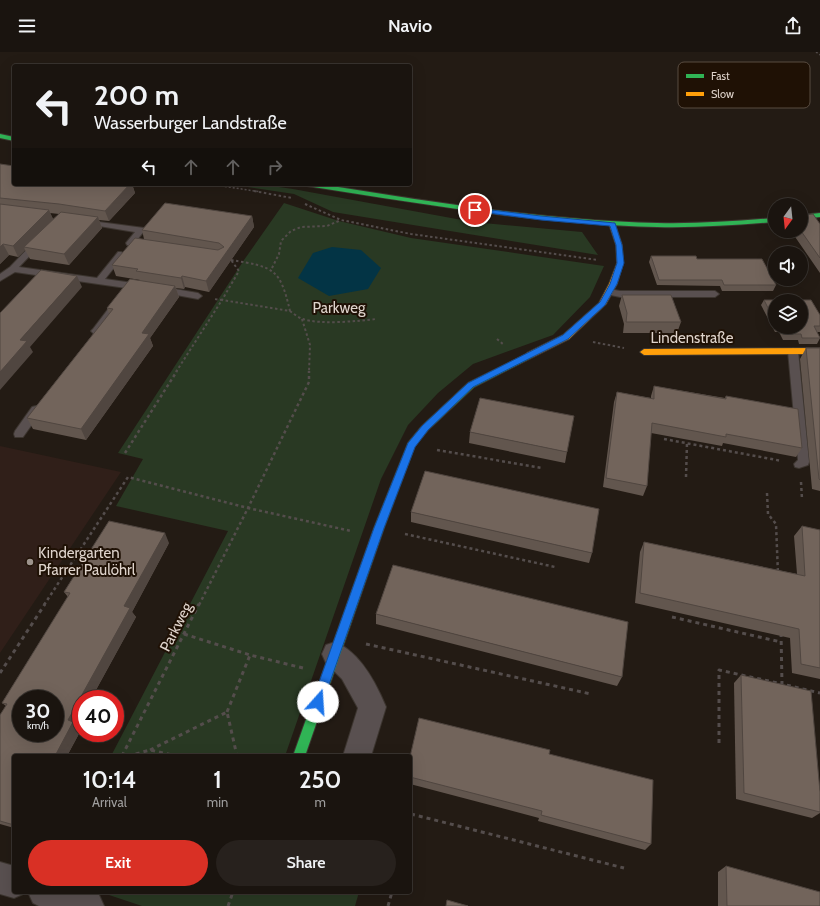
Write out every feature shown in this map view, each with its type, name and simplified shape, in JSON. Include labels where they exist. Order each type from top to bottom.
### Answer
[{"type":"street","points":[[0,136],[12,139]]},
{"type":"street","points":[[320,186],[482,211],[612,224],[690,225],[768,220]]},
{"type":"street","points":[[808,216],[820,215]]},
{"type":"street","points":[[300,754],[377,532],[411,445],[425,428],[470,385],[566,337],[602,304],[614,284],[620,263],[619,245],[612,224]]},
{"type":"street","name":"Lindenstraße","points":[[644,352],[820,351]]},
{"type":"street","points":[[334,656],[351,670],[372,707],[358,754]]},
{"type":"street","points":[[0,878],[12,881]]},
{"type":"street","points":[[50,894],[88,906]]},
{"type":"lane","points":[[78,221],[141,230],[100,280]]},
{"type":"lane","points":[[0,278],[13,269],[46,235]]},
{"type":"lane","points":[[130,243],[153,247]]},
{"type":"lane","points":[[13,269],[100,280],[198,296]]},
{"type":"lane","points":[[34,283],[44,272]]},
{"type":"lane","points":[[89,341],[131,285]]},
{"type":"lane","points":[[609,292],[620,294],[715,294]]},
{"type":"lane","points":[[793,351],[804,462],[799,464]]},
{"type":"lane","points":[[19,434],[42,403]]},
{"type":"path","points":[[816,52],[820,55]]},
{"type":"path","points":[[222,186],[287,196],[294,199]]},
{"type":"path","points":[[300,202],[342,220],[411,234],[620,263]]},
{"type":"path","points":[[226,259],[272,268],[281,242],[290,231],[301,227],[327,226],[342,220]]},
{"type":"path","points":[[125,453],[239,271],[231,260]]},
{"type":"path","name":"Parkweg","points":[[272,268],[278,274],[286,289],[290,311]]},
{"type":"path","name":"Parkweg","points":[[222,300],[290,311],[302,319],[338,322],[376,319]]},
{"type":"path","name":"Parkweg","points":[[123,754],[248,508],[309,382],[310,345],[302,319]]},
{"type":"path","name":"Lindenstraße","points":[[566,337],[644,352]]},
{"type":"path","points":[[664,439],[799,464],[802,499]]},
{"type":"path","points":[[686,477],[687,443]]},
{"type":"path","points":[[411,445],[542,468]]},
{"type":"path","points":[[0,673],[128,477],[248,508],[555,567]]},
{"type":"path","points":[[767,492],[768,514],[776,524],[778,579]]},
{"type":"path","points":[[672,617],[781,642]]},
{"type":"path","points":[[780,626],[782,684]]},
{"type":"path","points":[[184,634],[250,655],[334,656],[591,694]]},
{"type":"path","points":[[237,754],[227,712],[250,655]]},
{"type":"path","points":[[719,743],[719,670],[820,693]]},
{"type":"path","points":[[135,754],[150,750],[227,712]]},
{"type":"path","points":[[150,750],[168,754]]},
{"type":"path","points":[[412,814],[624,868]]},
{"type":"path","points":[[228,906],[232,894]]},
{"type":"path","points":[[388,906],[391,894]]},
{"type":"shaded area","name":"Kindergarten Pfarrer Paulöhrl","points":[[0,446],[121,472],[0,653]]},
{"type":"green space","points":[[240,186],[272,186],[293,189],[473,222],[582,232],[598,255],[333,212],[294,194]]},
{"type":"green space","points":[[284,203],[339,221],[411,238],[604,266],[590,297],[553,335],[473,364],[438,393],[408,425],[381,479],[286,754],[112,754],[118,742],[124,742],[124,731],[228,531],[116,506],[143,459],[118,453],[244,260]]},
{"type":"green space","points":[[106,894],[358,894],[355,906],[142,906]]},
{"type":"water","points":[[332,247],[361,250],[381,268],[368,289],[329,296],[298,278],[313,253]]},
{"type":"building","points":[[0,164],[12,166],[12,186],[128,186],[105,211],[59,204],[0,198]]},
{"type":"building","points":[[165,203],[252,216],[206,281],[182,276],[181,278],[136,271],[138,269],[112,265],[135,238],[218,250],[224,247],[219,243],[142,230]]},
{"type":"building","points":[[0,204],[49,210],[13,246],[3,244],[0,247]]},
{"type":"building","points":[[61,212],[98,217],[64,254],[24,247]]},
{"type":"building","points":[[813,214],[820,224],[820,258],[806,238],[808,238],[808,215]]},
{"type":"building","points":[[651,256],[696,256],[697,259],[762,259],[768,270],[768,285],[724,285],[722,280],[659,280]]},
{"type":"building","points":[[41,270],[77,276],[20,340],[27,341],[0,372],[0,313]]},
{"type":"building","points":[[130,279],[175,286],[142,333],[149,334],[81,429],[27,418],[113,309],[107,308]]},
{"type":"building","points":[[622,295],[671,295],[681,322],[626,322],[627,313]]},
{"type":"building","points":[[764,300],[768,300],[768,308]]},
{"type":"building","points":[[808,300],[811,300],[820,315],[820,326],[814,326],[820,338],[802,338],[801,334],[808,334]]},
{"type":"building","points":[[806,348],[820,348],[820,480],[819,479]]},
{"type":"building","points":[[654,386],[726,399],[726,396],[798,409],[802,448],[726,434],[726,437],[652,423],[647,486],[606,478],[617,392],[654,399]]},
{"type":"building","points":[[480,398],[574,416],[567,452],[470,432]]},
{"type":"building","points":[[425,471],[599,509],[592,553],[411,512]]},
{"type":"building","points":[[109,521],[165,533],[124,606],[130,608],[85,690],[72,690],[72,713],[68,720],[72,722],[72,724],[64,739],[64,690],[12,690],[12,742],[62,742],[56,754],[12,754],[12,824],[0,821],[0,715],[7,704],[2,703],[70,593],[64,592]]},
{"type":"building","points":[[802,526],[820,530],[820,668],[801,664],[799,629],[640,593],[644,542],[805,576]]},
{"type":"building","points":[[393,565],[628,622],[622,677],[376,614]]},
{"type":"building","points":[[741,675],[811,691],[820,792],[820,812],[744,793]]},
{"type":"building","points":[[419,718],[550,750],[549,754],[653,780],[651,844],[541,815],[542,811],[412,778],[412,754],[411,754]]},
{"type":"building","points":[[726,866],[820,892],[820,906],[727,906]]},
{"type":"building","points":[[447,900],[468,906],[446,906]]},
{"type":"traffic: fast","points":[[0,136],[12,139]]},
{"type":"traffic: fast","points":[[320,186],[481,210],[569,220],[672,225],[768,220]]},
{"type":"traffic: fast","points":[[808,216],[820,215]]},
{"type":"traffic: fast","points":[[300,754],[379,528],[411,445],[425,428],[471,385],[530,355]]},
{"type":"traffic: slow","points":[[530,355],[566,337],[602,304],[613,284],[620,263],[619,245],[612,224]]},
{"type":"traffic: slow","points":[[644,352],[820,351]]},
{"type":"place","name":"Kindergarten Pfarrer Paulöhrl","points":[[30,562]]},
{"type":"route","points":[[318,702],[379,528],[411,445],[425,428],[470,385],[566,337],[602,304],[614,284],[620,263],[619,245],[612,224],[541,218],[475,210]]}]
